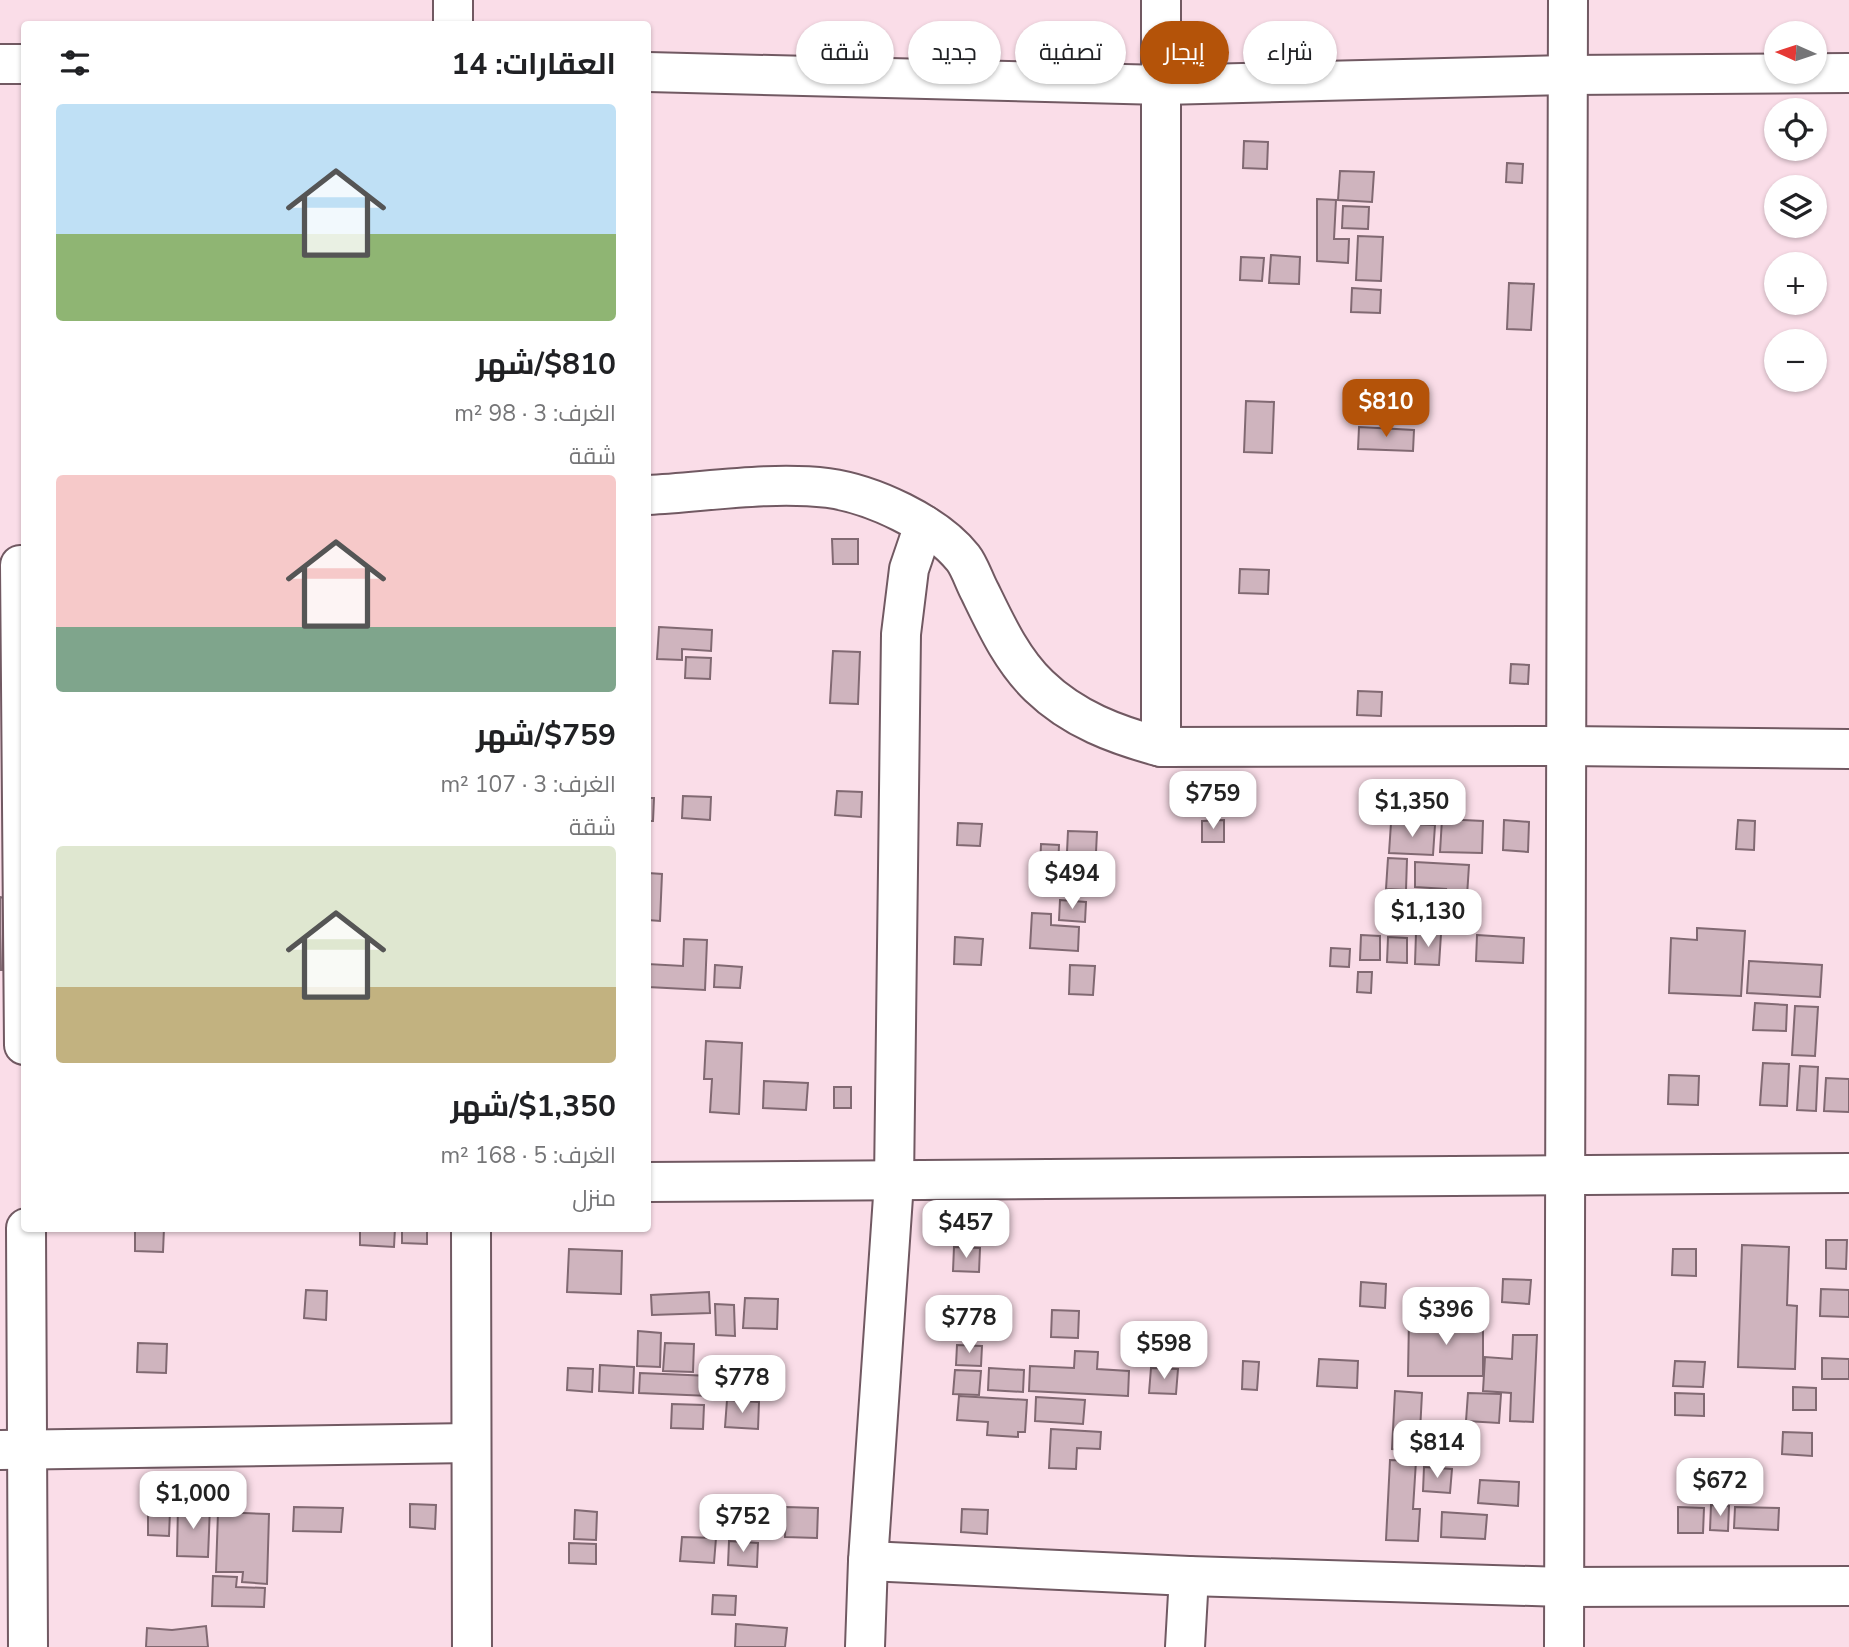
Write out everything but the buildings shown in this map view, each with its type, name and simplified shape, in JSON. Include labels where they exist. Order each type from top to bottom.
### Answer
[{"type":"street","points":[[453,0],[453,21]]},
{"type":"street","points":[[1161,0],[1161,747]]},
{"type":"street","points":[[1564,1647],[1568,0]]},
{"type":"street","points":[[0,64],[21,64]]},
{"type":"street","points":[[651,72],[1163,85],[1568,75],[1849,73]]},
{"type":"street","points":[[651,495],[777,487],[829,488],[879,501],[924,525],[963,558],[1010,650],[1039,686],[1075,714],[1106,730],[1161,747],[1565,746],[1849,749]]},
{"type":"street","points":[[866,1647],[868,1561],[894,1182],[901,634],[909,569],[924,525]]},
{"type":"street","points":[[15,565],[21,885]]},
{"type":"street","points":[[651,1181],[894,1182],[1849,1174]]},
{"type":"street","points":[[26,1232],[14,1450],[28,1647]]},
{"type":"street","points":[[471,1232],[472,1647]]},
{"type":"street","points":[[14,1450],[471,1443]]},
{"type":"street","points":[[868,1561],[1189,1576],[1564,1587],[1849,1586]]},
{"type":"street","points":[[1185,1647],[1189,1576]]}]
